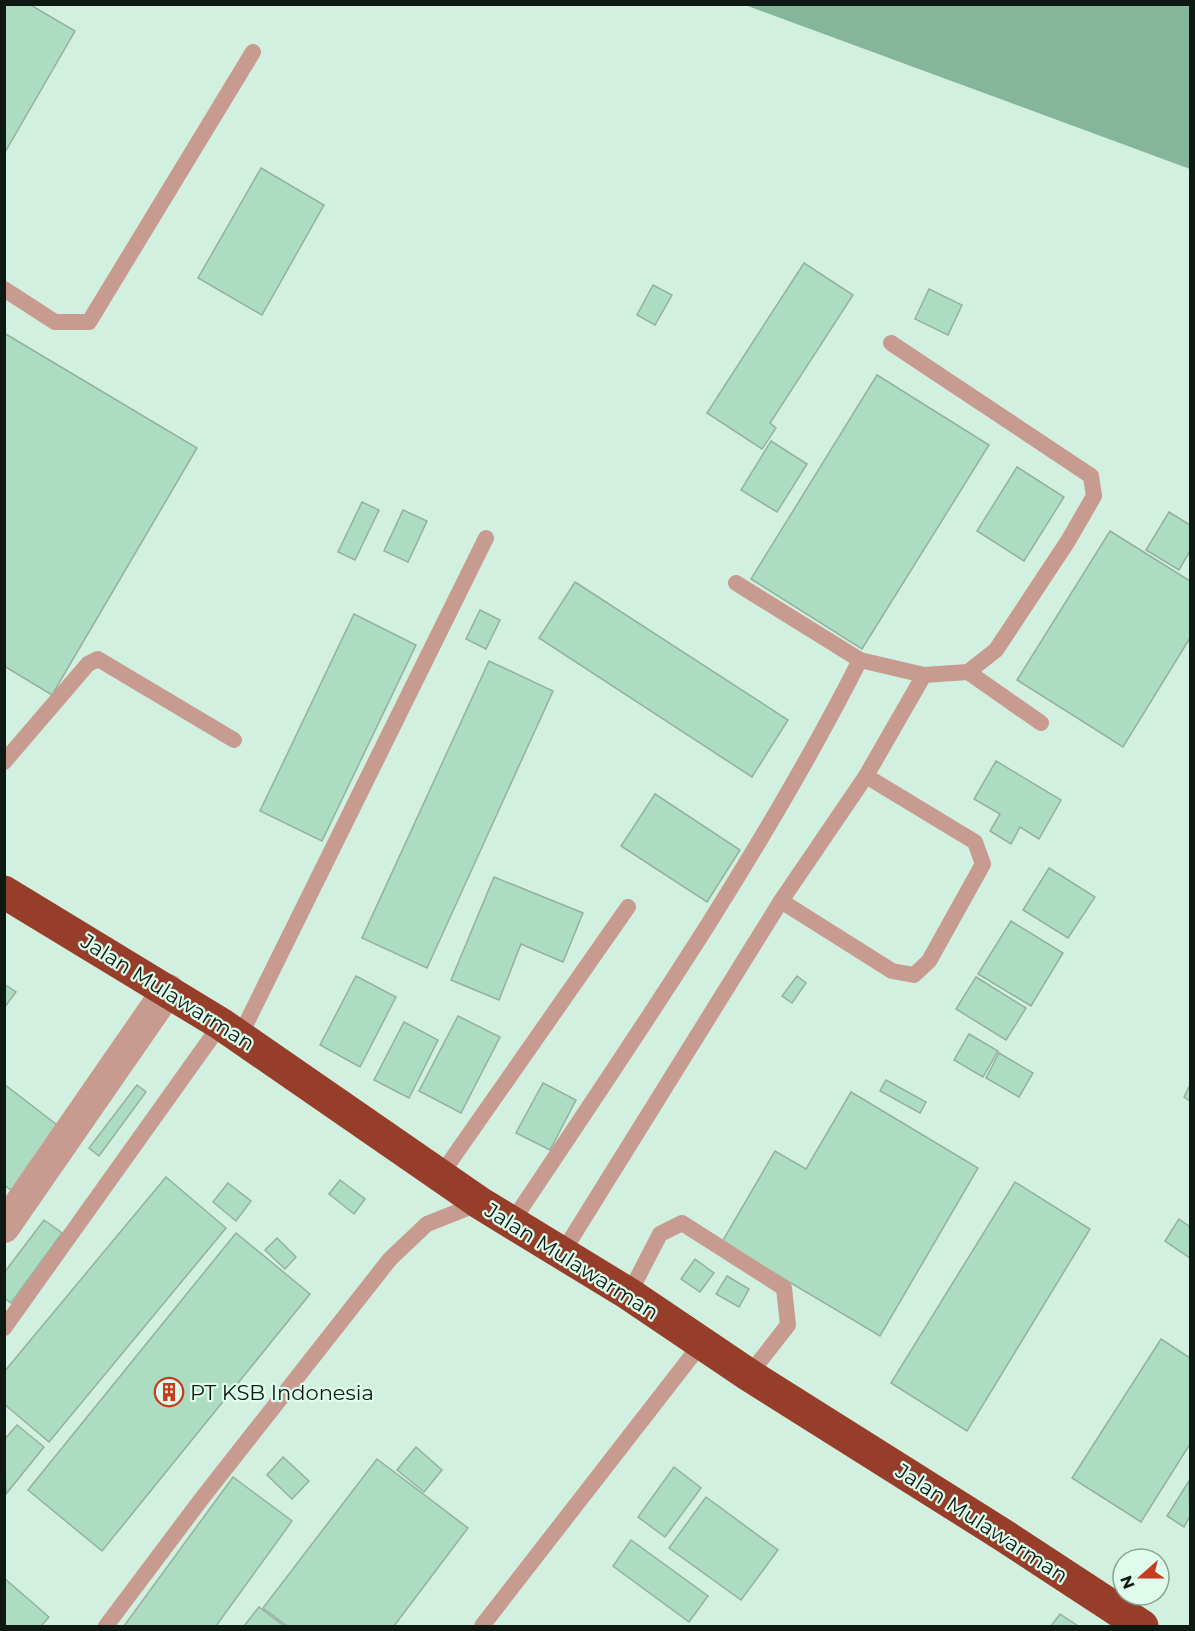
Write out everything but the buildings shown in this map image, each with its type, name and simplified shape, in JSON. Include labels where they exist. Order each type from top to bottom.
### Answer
[{"type":"highway","name":"Jalan Mulawarman","points":[[4,892],[231,1030],[480,1203],[561,1255],[629,1294],[701,1344],[1142,1626]]},
{"type":"street","points":[[4,1227],[168,990]]},
{"type":"lane","points":[[4,289],[55,322],[89,322],[252,52]]},
{"type":"lane","points":[[736,584],[860,660],[924,675],[969,672],[996,650],[1068,541],[1094,496],[1091,476],[891,343]]},
{"type":"lane","points":[[4,1328],[231,1030],[486,538]]},
{"type":"lane","points":[[4,762],[72,681],[88,664],[98,659],[234,740]]},
{"type":"lane","points":[[512,1222],[739,876],[837,707],[860,660]]},
{"type":"lane","points":[[969,672],[1041,723]]},
{"type":"lane","points":[[561,1255],[781,902],[866,776],[924,675]]},
{"type":"lane","points":[[781,902],[892,971],[914,975],[929,961],[983,864],[975,842],[866,776]]},
{"type":"lane","points":[[440,1176],[628,907]]},
{"type":"lane","points":[[106,1626],[203,1497],[390,1259],[427,1224],[480,1203]]},
{"type":"lane","points":[[629,1294],[660,1234],[682,1223],[784,1288],[788,1325],[749,1375]]},
{"type":"lane","points":[[482,1626],[701,1344]]},
{"type":"shaded area","points":[[745,5],[1190,5],[1190,169]]},
{"type":"place","name":"PT KSB Indonesia","points":[[169,1392]]}]
